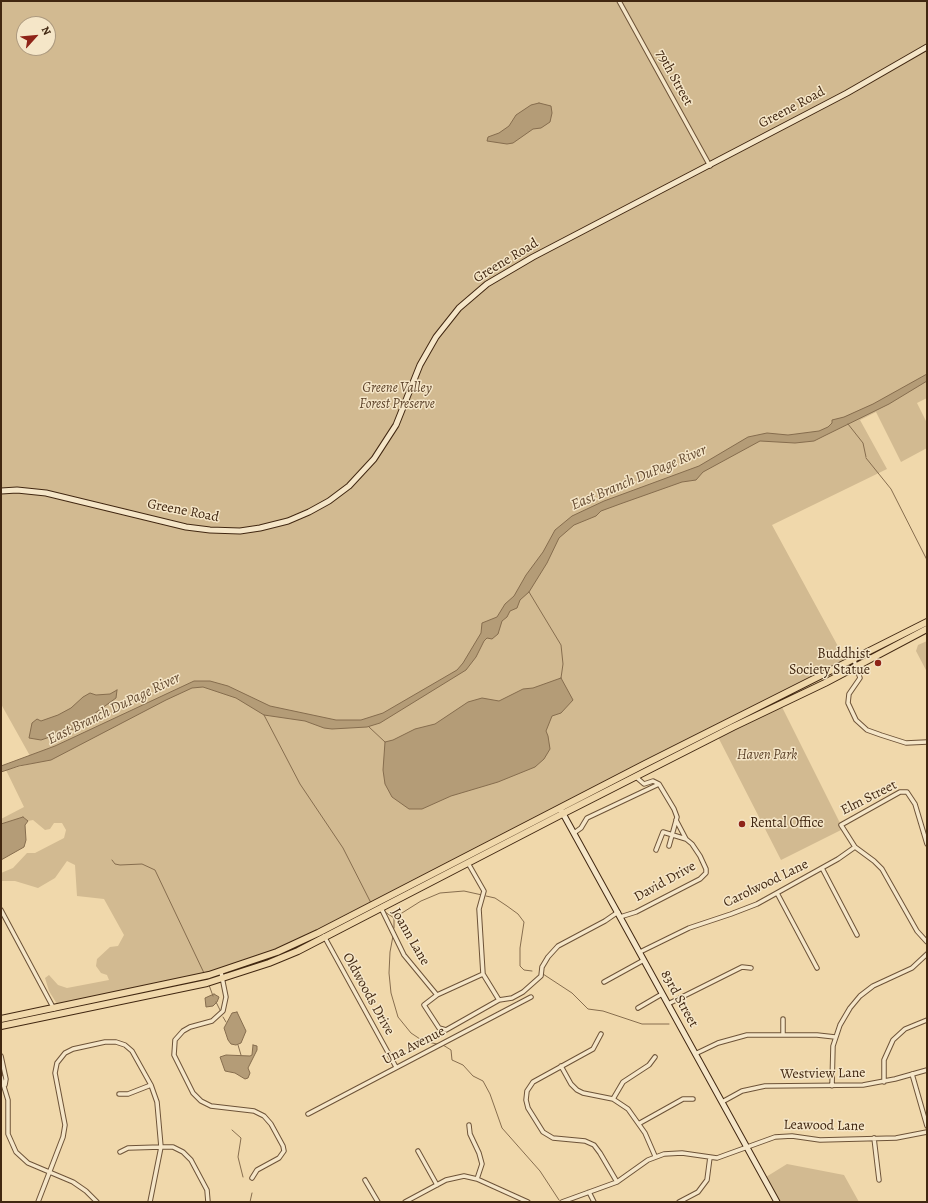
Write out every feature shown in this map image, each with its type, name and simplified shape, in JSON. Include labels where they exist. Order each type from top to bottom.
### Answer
[{"type":"main road","points":[[1,1026],[166,992],[221,975],[269,963],[562,811],[752,710],[855,664],[927,622]]},
{"type":"main road","points":[[323,935],[381,908],[468,864],[562,811],[636,777],[855,664],[927,629]]},
{"type":"main road","points":[[1,1019],[158,986],[221,975]]},
{"type":"street","name":"79th Street","points":[[619,1],[710,166]]},
{"type":"street","name":"Greene Road","points":[[1,491],[46,493],[186,527],[210,530],[235,531],[260,528],[309,512],[329,501],[349,486],[377,455],[396,425],[429,349],[446,323],[472,296],[505,272],[710,166],[927,47]]},
{"type":"street","points":[[855,664],[860,674],[859,680],[850,691],[848,698],[850,710],[856,720],[867,730],[886,737],[906,743],[927,742]]},
{"type":"street","points":[[636,777],[644,784],[653,781],[659,784]]},
{"type":"street","points":[[574,833],[581,828],[587,818],[638,792],[642,793],[659,784]]},
{"type":"street","name":"David Drive","points":[[659,784],[677,817],[669,846]]},
{"type":"street","name":"Elm Street","points":[[855,847],[840,825],[900,792],[907,792],[915,804],[927,844]]},
{"type":"street","name":"83rd Street","points":[[562,811],[777,1202]]},
{"type":"street","name":"David Drive","points":[[436,995],[424,1006],[439,1028],[446,1030],[499,1000],[512,998],[523,992],[540,976],[542,967],[548,957],[558,946],[619,914],[639,910],[704,876],[706,869],[700,856],[692,844],[686,839],[676,820]]},
{"type":"street","points":[[656,850],[663,832],[672,835]]},
{"type":"street","name":"David Drive","points":[[672,835],[686,839]]},
{"type":"street","points":[[855,847],[882,869],[917,931],[927,942]]},
{"type":"street","name":"Carolwood Lane","points":[[640,952],[689,928],[744,909],[777,893],[822,868],[855,847]]},
{"type":"street","points":[[468,864],[484,892],[479,909],[483,974],[499,1000]]},
{"type":"street","points":[[822,868],[857,935]]},
{"type":"street","points":[[777,893],[817,968]]},
{"type":"street","name":"Joann Lane","points":[[381,908],[404,954],[436,995]]},
{"type":"street","points":[[1,910],[54,1009]]},
{"type":"street","name":"Oldwoods Drive","points":[[323,935],[396,1067]]},
{"type":"street","points":[[832,1086],[832,1054],[835,1037],[846,1013],[860,996],[879,982],[912,968],[927,954]]},
{"type":"street","points":[[604,982],[644,960]]},
{"type":"street","points":[[668,1004],[742,966],[751,968]]},
{"type":"street","points":[[436,995],[483,974]]},
{"type":"street","points":[[221,975],[226,997],[223,1011],[212,1021],[190,1027],[183,1031],[175,1040],[174,1055],[193,1093],[201,1101],[211,1106],[254,1111],[264,1116],[271,1124],[283,1146],[284,1151],[279,1158],[258,1170],[252,1178]]},
{"type":"street","points":[[638,1008],[662,994]]},
{"type":"street","name":"Una Avenue","points":[[308,1114],[531,998]]},
{"type":"street","points":[[783,1019],[783,1034]]},
{"type":"street","points":[[884,1082],[884,1060],[893,1040],[910,1026],[927,1020]]},
{"type":"street","points":[[601,1034],[593,1049],[535,1080],[530,1086],[526,1098],[528,1108],[541,1129],[546,1134],[553,1138],[585,1141],[596,1147],[617,1182]]},
{"type":"street","points":[[695,1054],[718,1043],[755,1034],[817,1035],[835,1037]]},
{"type":"street","points":[[38,1202],[63,1137],[65,1125],[55,1073],[56,1063],[64,1053],[73,1049],[105,1042],[116,1042],[125,1044],[132,1051],[151,1085],[157,1102],[161,1147],[150,1202]]},
{"type":"street","points":[[1,1056],[6,1079],[3,1086]]},
{"type":"street","points":[[612,1099],[623,1082],[649,1065],[655,1057]]},
{"type":"street","points":[[561,1066],[571,1084],[577,1090],[583,1093],[612,1099],[628,1109],[640,1123],[655,1156],[617,1182],[562,1202]]},
{"type":"street","name":"Westview Lane","points":[[722,1102],[742,1092],[765,1086],[863,1085],[884,1082],[927,1070]]},
{"type":"street","points":[[912,1074],[927,1126]]},
{"type":"street","points":[[1,1077],[8,1104],[8,1134],[13,1148],[24,1160],[72,1182],[86,1191],[97,1202]]},
{"type":"street","points":[[119,1094],[128,1094],[151,1085]]},
{"type":"street","points":[[640,1123],[683,1099],[693,1099]]},
{"type":"street","points":[[469,1125],[470,1134],[479,1153],[482,1164],[477,1179]]},
{"type":"street","name":"Leawood Lane","points":[[655,1156],[677,1153],[721,1157],[747,1148],[766,1139],[783,1136],[820,1140],[896,1138],[927,1132]]},
{"type":"street","points":[[874,1138],[879,1180]]},
{"type":"street","points":[[120,1152],[128,1148],[161,1147],[173,1148],[183,1152],[191,1160],[207,1190],[208,1202]]},
{"type":"street","points":[[418,1150],[437,1185]]},
{"type":"street","points":[[679,1202],[698,1192],[706,1180],[710,1157]]},
{"type":"street","points":[[405,1202],[437,1185],[457,1177],[477,1179],[516,1198],[528,1202]]},
{"type":"street","points":[[365,1180],[378,1202]]},
{"type":"street","points":[[589,1192],[594,1202]]},
{"type":"street","points":[[514,1202],[516,1198]]},
{"type":"green space","name":"Greene Valley Forest Preserve","points":[[1,1],[927,1],[927,398],[917,403],[927,423],[927,448],[901,462],[876,412],[860,420],[887,469],[772,525],[846,661],[276,950],[209,973],[57,1004],[49,991],[45,978],[49,975],[58,985],[67,988],[109,980],[107,975],[101,973],[96,966],[97,959],[110,947],[118,946],[124,935],[104,899],[77,896],[75,865],[67,861],[55,878],[38,888],[15,881],[1,881],[1,873],[13,868],[27,853],[35,853],[64,838],[66,830],[62,823],[54,823],[50,829],[45,830],[33,820],[28,821],[23,817],[1,824],[1,819],[24,807],[6,770],[34,763],[1,704]]},
{"type":"green space","points":[[927,641],[927,672],[916,651],[918,645]]},
{"type":"green space","name":"Haven Park","points":[[782,707],[843,829],[781,860],[718,737]]},
{"type":"green space","points":[[787,1164],[844,1175],[859,1202],[780,1202],[766,1177]]},
{"type":"shaded area","points":[[539,103],[551,106],[552,113],[550,122],[541,128],[533,129],[513,143],[507,144],[487,141],[488,137],[499,133],[509,126],[516,115],[531,105]]},
{"type":"shaded area","points":[[927,374],[927,381],[889,404],[814,441],[795,443],[760,441],[703,472],[696,480],[682,482],[601,511],[596,516],[574,525],[559,538],[547,563],[529,592],[520,600],[517,608],[510,611],[507,617],[502,621],[498,634],[492,639],[487,638],[484,641],[476,657],[466,670],[380,723],[367,727],[324,728],[305,721],[264,715],[236,698],[203,687],[192,688],[51,760],[19,766],[1,772],[1,766],[55,746],[194,681],[210,681],[228,686],[270,706],[336,720],[361,720],[383,713],[457,670],[463,663],[481,633],[482,623],[497,617],[505,604],[514,596],[526,575],[543,552],[555,530],[572,516],[604,501],[699,466],[748,437],[767,433],[788,435],[819,431],[828,427],[832,423],[832,420],[844,417],[873,404]]},
{"type":"shaded area","points":[[561,678],[573,700],[561,713],[552,716],[546,731],[550,749],[544,759],[535,767],[498,782],[451,796],[422,809],[409,809],[392,797],[385,784],[383,770],[385,742],[393,740],[415,729],[435,724],[468,702],[482,698],[499,701],[523,689],[533,688]]},
{"type":"shaded area","points":[[117,690],[116,698],[94,714],[82,726],[41,740],[29,738],[32,723],[37,719],[41,721],[58,715],[71,708],[90,693],[96,695],[110,694]]},
{"type":"shaded area","points":[[23,817],[28,821],[25,825],[26,840],[24,847],[1,860],[1,824]]},
{"type":"shaded area","points":[[214,994],[219,997],[217,1002],[213,1006],[206,1007],[205,998]]},
{"type":"shaded area","points":[[237,1012],[246,1031],[241,1043],[236,1045],[231,1044],[228,1040],[224,1028],[232,1013]]},
{"type":"shaded area","points":[[253,1045],[257,1046],[257,1050],[248,1068],[250,1073],[248,1078],[245,1079],[235,1073],[225,1071],[220,1057],[226,1055],[250,1056],[252,1055]]},
{"type":"waterway","points":[[848,424],[863,443],[866,457]]},
{"type":"waterway","points":[[866,458],[891,489],[927,560]]},
{"type":"waterway","points":[[529,592],[561,645],[563,664],[561,678]]},
{"type":"waterway","points":[[264,715],[300,784],[343,848],[371,903]]},
{"type":"waterway","points":[[369,727],[385,742]]},
{"type":"waterway","points":[[112,860],[115,864],[142,864],[155,870],[204,973]]},
{"type":"waterway","points":[[394,918],[421,901],[440,893],[464,891],[482,895]]},
{"type":"waterway","points":[[486,896],[495,898],[507,906],[518,914],[524,922],[520,948],[520,966],[524,970],[532,971]]},
{"type":"waterway","points":[[385,912],[394,918],[394,928]]},
{"type":"waterway","points":[[393,936],[390,952],[389,973],[391,993],[398,1017],[411,1033],[423,1041],[437,1044]]},
{"type":"waterway","points":[[543,974],[572,993],[588,1009],[603,1011],[642,1024],[669,1024]]},
{"type":"waterway","points":[[209,985],[213,996]]},
{"type":"waterway","points":[[216,1002],[221,1012]]},
{"type":"waterway","points":[[223,1017],[226,1022]]},
{"type":"waterway","points":[[238,1045],[241,1055]]},
{"type":"waterway","points":[[443,1045],[451,1050],[452,1060],[463,1065],[473,1076],[483,1081],[490,1094],[502,1128],[540,1171],[559,1200]]},
{"type":"waterway","points":[[232,1130],[241,1138],[238,1157],[243,1177]]},
{"type":"waterway","points":[[250,1202],[252,1193]]},
{"type":"place","name":"Buddhist Society Statue","points":[[878,663]]},
{"type":"place","name":"Rental Office","points":[[742,824]]},
{"type":"water label","name":"East Branch DuPage River","points":[[639,478]]},
{"type":"water label","name":"East Branch DuPage River","points":[[114,709]]}]
